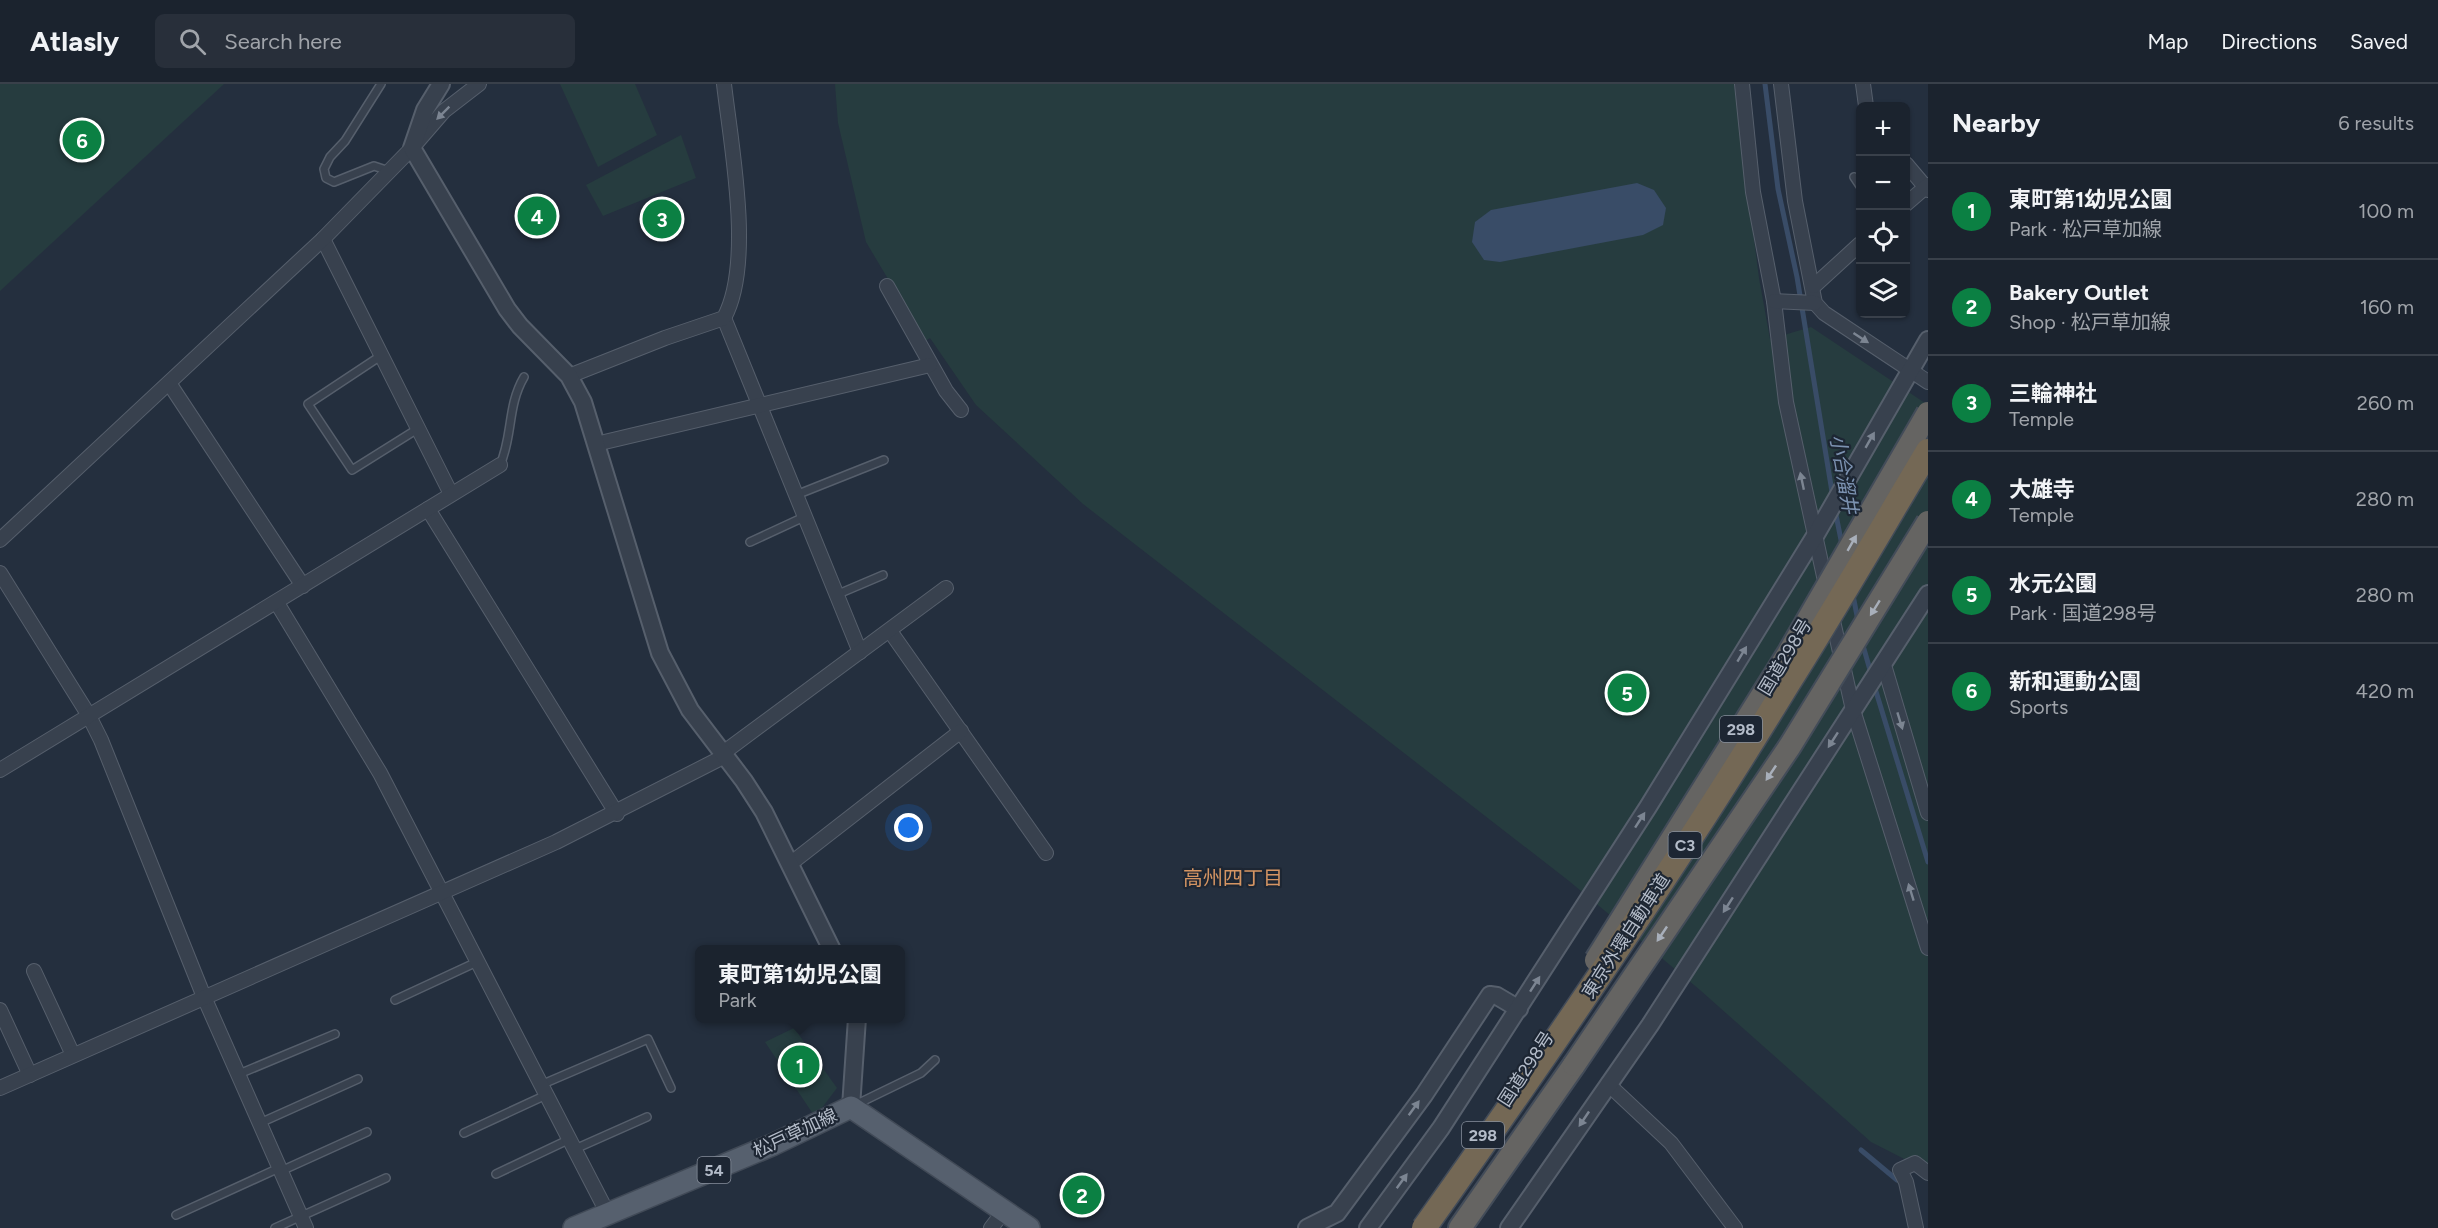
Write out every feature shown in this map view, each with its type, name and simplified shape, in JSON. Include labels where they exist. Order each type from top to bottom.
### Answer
[{"type":"highway","name":"国道298号","points":[[1416,1228],[1469,1157],[1630,908],[1788,654],[1928,413]]},
{"type":"highway","name":"東京外環自動車道","points":[[1424,1228],[1539,1067],[1662,883],[1789,683],[1928,451]]},
{"type":"highway","name":"東京外環自動車道","points":[[1443,1228],[1538,1090],[1784,716],[1928,479]]},
{"type":"highway","name":"国道298号","points":[[1460,1228],[1574,1065],[1790,746],[1928,522]]},
{"type":"main road","name":"松戸草加線","points":[[574,1228],[772,1145],[851,1107],[1029,1228]]},
{"type":"street","points":[[441,84],[425,110],[412,148],[507,309],[520,326],[569,376],[583,402],[660,652],[681,696],[764,812],[830,945]]},
{"type":"street","points":[[0,540],[323,239],[412,148],[444,111],[479,84]]},
{"type":"street","points":[[569,376],[665,338],[724,318],[730,308],[737,264],[739,228],[724,84]]},
{"type":"street","points":[[1742,84],[1753,192],[1774,301],[1786,402],[1853,710],[1928,948]]},
{"type":"street","points":[[1781,84],[1795,201],[1814,286],[1815,303],[1824,313],[1928,382]]},
{"type":"street","points":[[1863,84],[1865,102]]},
{"type":"street","points":[[1910,169],[1927,188],[1910,200]]},
{"type":"street","points":[[323,239],[451,494]]},
{"type":"street","points":[[1814,286],[1856,248]]},
{"type":"street","points":[[887,286],[930,365],[961,410]]},
{"type":"street","points":[[1774,301],[1815,303]]},
{"type":"street","points":[[724,318],[860,652]]},
{"type":"street","points":[[1368,1228],[1441,1128],[1648,807],[1815,536],[1928,340]]},
{"type":"street","points":[[596,444],[930,365]]},
{"type":"street","points":[[169,383],[303,586]]},
{"type":"street","points":[[0,770],[88,714],[277,603],[500,465]]},
{"type":"street","points":[[428,509],[617,814]]},
{"type":"street","points":[[0,573],[88,714],[204,997],[303,1222]]},
{"type":"street","points":[[0,1088],[444,893],[617,814],[724,755],[946,588]]},
{"type":"street","points":[[1511,1227],[1663,1005],[1928,594]]},
{"type":"street","points":[[277,603],[380,772],[608,1214]]},
{"type":"street","points":[[890,631],[1046,853]]},
{"type":"street","points":[[1882,667],[1928,813]]},
{"type":"street","points":[[790,864],[961,731]]},
{"type":"street","points":[[33,971],[73,1055]]},
{"type":"street","points":[[1307,1228],[1337,1213],[1424,1095],[1491,995],[1519,1009]]},
{"type":"street","points":[[0,1010],[30,1075]]},
{"type":"street","points":[[851,1107],[857,1023]]},
{"type":"street","points":[[1608,1084],[1671,1143],[1735,1228]]},
{"type":"street","points":[[1916,1228],[1906,1182],[1900,1170],[1915,1163],[1928,1173]]},
{"type":"street","points":[[991,1228],[1004,1211]]},
{"type":"lane","points":[[381,84],[345,141],[330,157],[324,169],[326,178],[334,182],[374,166],[390,171]]},
{"type":"lane","points":[[382,355],[308,404],[352,470],[419,428]]},
{"type":"lane","points":[[500,465],[506,451],[514,395],[524,377]]},
{"type":"lane","points":[[796,495],[884,460]]},
{"type":"lane","points":[[750,542],[804,517]]},
{"type":"lane","points":[[836,595],[883,575]]},
{"type":"lane","points":[[395,1000],[479,961]]},
{"type":"lane","points":[[239,1074],[335,1034]]},
{"type":"lane","points":[[464,1133],[545,1089],[648,1039],[671,1088]]},
{"type":"lane","points":[[851,1107],[921,1073],[935,1060]]},
{"type":"lane","points":[[260,1123],[358,1079]]},
{"type":"lane","points":[[496,1174],[647,1117]]},
{"type":"lane","points":[[176,1215],[367,1132]]},
{"type":"lane","points":[[275,1228],[303,1222],[386,1178]]},
{"type":"green space","points":[[0,84],[224,84],[0,291]]},
{"type":"green space","points":[[560,84],[635,84],[657,135],[598,167]]},
{"type":"green space","points":[[835,84],[1734,84],[1759,278],[1770,339],[1811,327],[1928,405],[1928,1171],[1871,1142],[1700,990],[1569,881],[1083,504],[976,405],[930,338],[925,341],[866,242],[838,123]]},
{"type":"green space","points":[[681,135],[696,178],[603,216],[586,185]]},
{"type":"green space","points":[[794,1028],[837,1088],[815,1117],[765,1042]]},
{"type":"water","points":[[1637,183],[1654,190],[1666,208],[1663,225],[1643,235],[1500,262],[1484,260],[1472,242],[1475,222],[1491,210]]},
{"type":"waterway","name":"小合溜井","points":[[1765,84],[1778,189],[1797,277],[1833,498]]},
{"type":"waterway","name":"小合溜井","points":[[1835,510],[1842,545]]},
{"type":"waterway","name":"小合溜井","points":[[1853,595],[1858,621]]},
{"type":"waterway","name":"小合溜井","points":[[1862,642],[1872,677]]},
{"type":"waterway","name":"小合溜井","points":[[1874,685],[1928,862]]},
{"type":"waterway","points":[[1861,1150],[1897,1180]]},
{"type":"place","name":"新和運動公園","points":[[82,140]]},
{"type":"place","name":"大雄寺","points":[[537,216]]},
{"type":"place","name":"三輪神社","points":[[662,219]]},
{"type":"place","name":"水元公園","points":[[1627,693]]},
{"type":"place","name":"東町第1幼児公園","points":[[800,1065]]},
{"type":"place","name":"Bakery Outlet","points":[[1082,1195]]},
{"type":"district","name":"高州四丁目","points":[[1233,878]]}]
